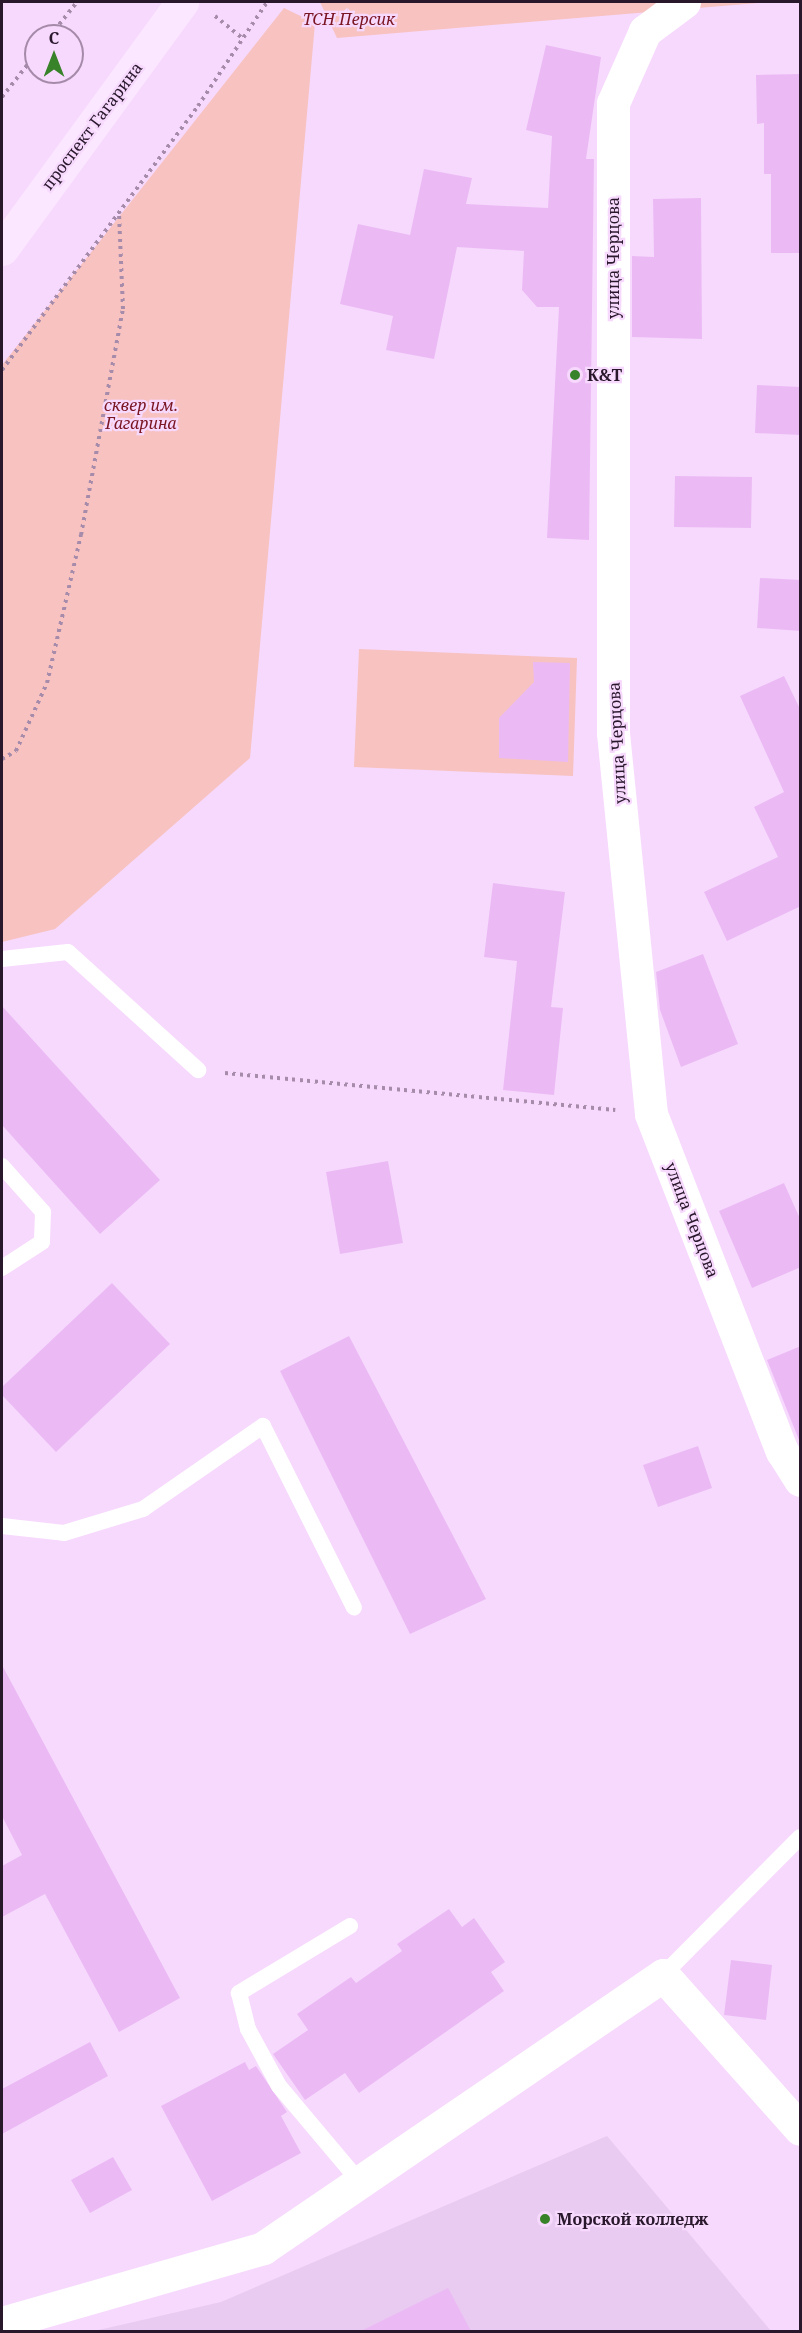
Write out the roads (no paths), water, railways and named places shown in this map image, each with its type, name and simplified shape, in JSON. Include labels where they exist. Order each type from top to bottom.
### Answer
[{"type":"main road","name":"проспект Гагарина","points":[[2,249],[194,5]]},
{"type":"street","name":"улица Черцова","points":[[684,2],[645,31],[613,103],[613,733],[651,1114],[782,1451],[801,1480]]},
{"type":"street","points":[[2,2323],[263,2248],[663,1975],[801,2128]]},
{"type":"lane","points":[[2,959],[68,952],[198,1070]]},
{"type":"lane","points":[[2,1166],[43,1212],[42,1242],[2,1268]]},
{"type":"lane","points":[[2,1526],[64,1533],[143,1509],[263,1426],[354,1608]]},
{"type":"lane","points":[[663,1975],[801,1837]]},
{"type":"lane","points":[[350,1926],[239,1993],[248,2030],[279,2086],[358,2181]]},
{"type":"place","name":"К&Т","points":[[575,375]]},
{"type":"place","name":"Морской колледж","points":[[545,2219]]},
{"type":"park label","name":"ТСН Персик","points":[[349,19]]},
{"type":"park label","name":"сквер им. Гагарина","points":[[141,414]]}]
